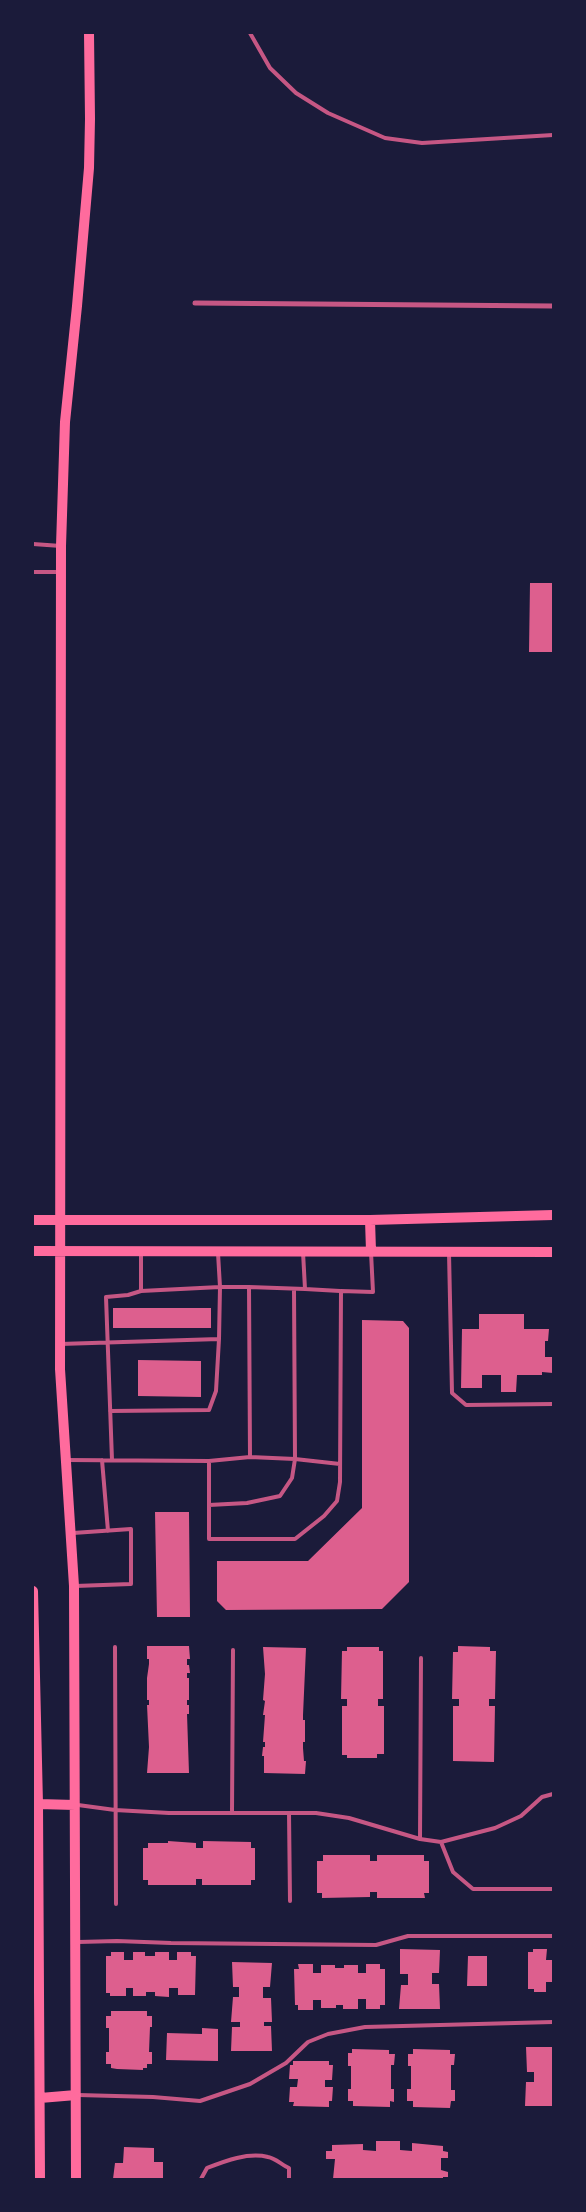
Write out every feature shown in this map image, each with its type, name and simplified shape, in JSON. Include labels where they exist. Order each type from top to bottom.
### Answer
[{"type":"main road","points":[[76,2179],[74,1586],[60,1344],[59,1251],[61,546],[65,422],[88,168],[89,33]]},
{"type":"main road","points":[[33,1220],[370,1220],[553,1215]]},
{"type":"main road","points":[[370,1220],[371,1251]]},
{"type":"main road","points":[[33,1251],[553,1252]]},
{"type":"main road","points":[[33,1591],[38,1804],[40,2179]]},
{"type":"main road","points":[[38,1804],[75,1805]]},
{"type":"main road","points":[[40,2098],[76,2095]]},
{"type":"street","points":[[195,303],[553,306]]},
{"type":"lane","points":[[250,33],[270,68],[296,93],[328,113],[385,138],[422,143],[553,135]]},
{"type":"lane","points":[[33,544],[61,546]]},
{"type":"lane","points":[[33,572],[62,572]]},
{"type":"lane","points":[[141,1251],[141,1290]]},
{"type":"lane","points":[[110,1411],[209,1410],[216,1391],[219,1339],[218,1251]]},
{"type":"lane","points":[[303,1251],[305,1289]]},
{"type":"lane","points":[[112,1460],[106,1297],[128,1295],[141,1290],[220,1287],[373,1292],[371,1251]]},
{"type":"lane","points":[[449,1252],[452,1393],[466,1405],[553,1404]]},
{"type":"lane","points":[[249,1287],[249,1457]]},
{"type":"lane","points":[[209,1505],[247,1503],[280,1496],[292,1478],[295,1459],[294,1289]]},
{"type":"lane","points":[[209,1461],[209,1539],[295,1539],[324,1516],[337,1501],[340,1464],[340,1290]]},
{"type":"lane","points":[[60,1344],[219,1339]]},
{"type":"lane","points":[[66,1460],[209,1461],[249,1457],[340,1464]]},
{"type":"lane","points":[[102,1460],[108,1531]]},
{"type":"lane","points":[[71,1533],[131,1529],[131,1584],[74,1586]]},
{"type":"lane","points":[[116,1647],[116,1905]]},
{"type":"lane","points":[[232,1813],[233,1650]]},
{"type":"lane","points":[[420,1839],[421,1659]]},
{"type":"lane","points":[[75,1805],[115,1810],[316,1813],[349,1818],[420,1839],[441,1842],[495,1828],[521,1816],[542,1797],[553,1794]]},
{"type":"lane","points":[[289,1813],[290,1901]]},
{"type":"lane","points":[[441,1842],[453,1872],[472,1889],[553,1889]]},
{"type":"lane","points":[[76,1942],[376,1945],[408,1936],[553,1936]]},
{"type":"lane","points":[[76,2095],[200,2101],[250,2084],[286,2063],[308,2042],[337,2032],[365,2027],[553,2022]]},
{"type":"lane","points":[[201,2179],[207,2168],[227,2160],[248,2157],[268,2157],[289,2168],[289,2179]]},
{"type":"building","points":[[530,583],[553,583],[553,652],[529,652]]},
{"type":"building","points":[[113,1308],[211,1308],[211,1328],[113,1328]]},
{"type":"building","points":[[479,1314],[524,1314],[524,1329],[549,1329],[548,1341],[545,1341],[545,1357],[553,1357],[553,1373],[517,1375],[516,1392],[501,1392],[501,1375],[482,1375],[482,1388],[461,1388],[462,1329],[479,1329]]},
{"type":"building","points":[[362,1320],[403,1321],[409,1328],[409,1582],[382,1609],[226,1610],[217,1601],[217,1561],[308,1561],[362,1508]]},
{"type":"building","points":[[138,1360],[201,1361],[201,1397],[138,1396]]},
{"type":"building","points":[[155,1512],[189,1512],[190,1617],[157,1617]]},
{"type":"building","points":[[147,1646],[189,1646],[190,1659],[187,1659],[187,1665],[189,1665],[190,1673],[187,1673],[189,1700],[187,1700],[187,1705],[189,1705],[189,1714],[187,1714],[189,1773],[147,1773],[149,1659],[147,1659]]},
{"type":"building","points":[[458,1646],[490,1647],[490,1651],[496,1651],[495,1699],[489,1699],[489,1706],[495,1706],[494,1762],[453,1761],[453,1706],[459,1706],[459,1699],[452,1699],[453,1652],[458,1652]]},
{"type":"building","points":[[263,1647],[306,1648],[303,1715],[303,1720],[305,1720],[303,1748],[304,1761],[306,1761],[305,1774],[264,1773],[264,1756],[262,1756],[263,1747],[265,1747],[265,1742],[263,1742],[265,1674]]},
{"type":"building","points":[[347,1647],[379,1647],[379,1651],[383,1651],[383,1699],[378,1699],[378,1706],[384,1706],[384,1754],[377,1754],[377,1758],[347,1758],[347,1755],[342,1755],[342,1706],[347,1706],[347,1699],[341,1699],[342,1651],[347,1651]]},
{"type":"building","points":[[168,1841],[196,1843],[196,1848],[203,1848],[203,1841],[251,1842],[251,1848],[255,1848],[255,1880],[251,1880],[251,1885],[202,1885],[202,1879],[196,1879],[196,1885],[148,1885],[148,1880],[143,1880],[143,1848],[148,1848],[148,1843],[168,1843]]},
{"type":"building","points":[[323,1855],[370,1855],[370,1861],[377,1861],[377,1855],[424,1855],[424,1861],[429,1861],[429,1893],[424,1893],[425,1898],[377,1898],[377,1892],[370,1892],[370,1897],[322,1898],[322,1893],[317,1893],[317,1861],[323,1861]]},
{"type":"building","points":[[400,1949],[440,1950],[439,1973],[432,1973],[432,1984],[439,1984],[440,2009],[399,2009],[401,1985],[408,1985],[408,1974],[400,1974]]},
{"type":"building","points":[[533,1949],[547,1949],[546,1960],[553,1960],[553,1982],[546,1982],[546,1992],[534,1992],[534,1989],[528,1989],[528,1952],[533,1952]]},
{"type":"building","points":[[111,1952],[124,1952],[124,1960],[133,1960],[133,1952],[145,1952],[145,1956],[155,1956],[155,1952],[169,1952],[169,1960],[177,1960],[177,1952],[191,1952],[191,1956],[196,1956],[195,1995],[178,1995],[178,1988],[169,1988],[169,1997],[155,1996],[155,1992],[146,1992],[146,1996],[133,1996],[133,1988],[126,1988],[126,1996],[110,1996],[110,1993],[106,1993],[106,1956],[111,1956]]},
{"type":"building","points":[[468,1956],[487,1956],[487,1986],[467,1986]]},
{"type":"building","points":[[232,1962],[272,1963],[270,1987],[263,1987],[263,1998],[271,1998],[272,2022],[264,2022],[264,2026],[271,2026],[272,2051],[231,2051],[232,2027],[240,2027],[240,2022],[231,2022],[233,1997],[239,1997],[239,1987],[233,1987]]},
{"type":"building","points":[[298,1964],[313,1964],[313,1973],[321,1973],[321,1965],[335,1965],[335,1968],[344,1968],[344,1965],[358,1965],[358,1973],[366,1973],[366,1964],[380,1964],[380,1969],[385,1969],[385,2005],[380,2005],[380,2009],[366,2009],[366,1999],[358,1999],[358,2009],[343,2009],[343,2005],[336,2005],[336,2008],[321,2008],[321,2000],[313,2000],[313,2010],[298,2010],[298,2005],[295,2005],[294,1969],[299,1969]]},
{"type":"building","points":[[111,2011],[147,2011],[147,2016],[152,2016],[149,2052],[152,2052],[152,2064],[147,2064],[147,2068],[143,2070],[117,2069],[111,2068],[111,2064],[106,2064],[106,2052],[109,2052],[109,2028],[106,2028],[106,2016],[111,2016]]},
{"type":"building","points":[[202,2028],[218,2029],[218,2061],[166,2060],[167,2033],[202,2034]]},
{"type":"building","points":[[526,2047],[553,2047],[553,2106],[525,2106],[526,2082],[534,2082],[534,2072],[527,2072]]},
{"type":"building","points":[[352,2049],[389,2050],[389,2054],[395,2054],[394,2065],[391,2065],[391,2089],[394,2089],[394,2102],[390,2101],[390,2107],[353,2106],[353,2101],[348,2101],[348,2089],[351,2089],[351,2066],[348,2066],[348,2053],[352,2053]]},
{"type":"building","points":[[413,2049],[450,2050],[450,2054],[455,2054],[454,2065],[451,2065],[451,2090],[455,2090],[455,2101],[451,2101],[450,2108],[413,2107],[413,2101],[407,2101],[407,2089],[411,2089],[411,2066],[408,2066],[408,2054],[413,2054]]},
{"type":"building","points":[[293,2061],[329,2061],[329,2065],[333,2065],[332,2080],[325,2080],[325,2087],[333,2087],[329,2107],[293,2106],[294,2102],[289,2102],[290,2087],[297,2087],[298,2079],[289,2079],[290,2065],[293,2065]]},
{"type":"building","points":[[376,2141],[400,2141],[400,2150],[412,2151],[412,2143],[443,2146],[443,2151],[448,2152],[448,2158],[441,2158],[441,2170],[448,2172],[448,2177],[443,2177],[443,2179],[333,2179],[335,2159],[326,2159],[326,2151],[332,2151],[332,2145],[363,2144],[363,2150],[376,2151]]},
{"type":"building","points":[[124,2147],[154,2148],[154,2162],[163,2162],[163,2179],[113,2179],[115,2163],[123,2163]]}]
